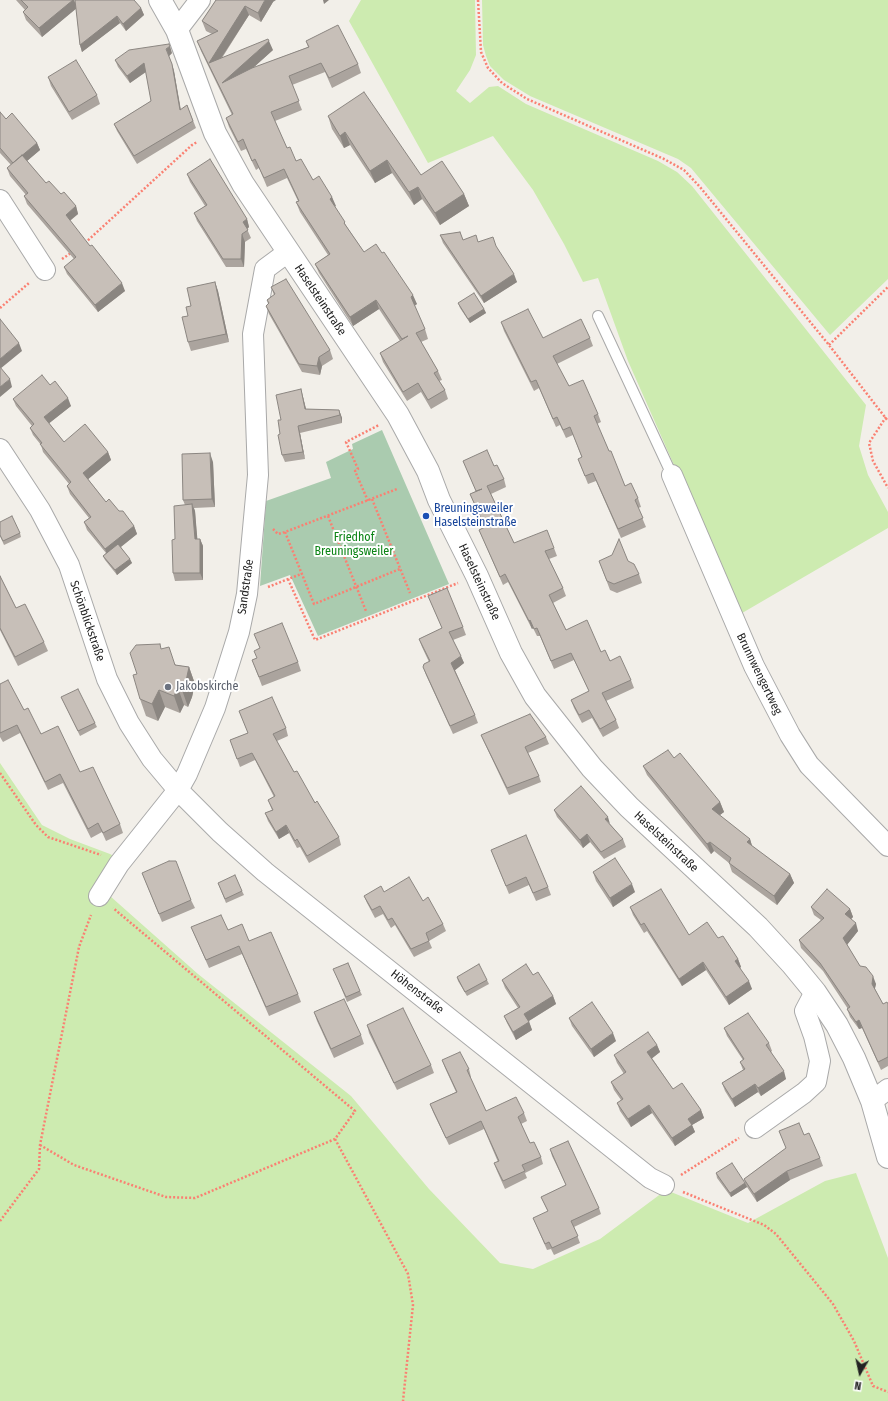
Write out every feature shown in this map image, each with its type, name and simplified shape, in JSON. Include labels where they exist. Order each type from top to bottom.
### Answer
[{"type":"street","name":"Haselsteinstraße","points":[[160,0],[177,30],[215,133],[243,184],[398,415],[428,471],[440,500],[512,653],[535,696],[592,768],[629,807],[758,927],[792,964],[814,992],[837,1025],[854,1058],[880,1095],[888,1157]]},
{"type":"street","points":[[177,30],[200,0]]},
{"type":"street","points":[[0,200],[45,270]]},
{"type":"street","name":"Sandstraße","points":[[99,896],[119,864],[178,790],[195,757],[215,708],[239,632],[247,594],[258,475],[253,334],[265,269],[288,252]]},
{"type":"street","name":"Schönblickstraße","points":[[0,449],[40,510],[69,565],[107,679],[129,723],[152,759],[178,790]]},
{"type":"street","name":"Brunnwengertweg","points":[[672,475],[754,666],[790,735],[809,764],[888,846]]},
{"type":"street","name":"Höhenstraße","points":[[178,790],[220,832],[265,872],[650,1178],[664,1185]]},
{"type":"street","points":[[755,1128],[804,1093],[816,1082],[820,1060],[814,1036],[805,1011],[814,992]]},
{"type":"lane","points":[[598,316],[672,475]]},
{"type":"path","points":[[478,0],[481,52],[488,68],[502,83],[527,99],[664,159],[684,170],[700,187],[829,345],[888,421]]},
{"type":"path","points":[[82,246],[192,145]]},
{"type":"path","points":[[0,308],[45,270],[76,250]]},
{"type":"path","points":[[829,345],[888,287]]},
{"type":"path","points":[[398,415],[346,442],[358,470],[355,471],[370,500],[410,592]]},
{"type":"path","points":[[886,417],[869,443],[873,461],[888,488]]},
{"type":"path","points":[[255,512],[278,534],[397,489]]},
{"type":"path","points":[[328,516],[366,611]]},
{"type":"path","points":[[286,532],[301,574],[314,604],[400,569]]},
{"type":"path","points":[[267,587],[301,574]]},
{"type":"path","points":[[288,579],[315,640],[477,576]]},
{"type":"path","points":[[0,773],[36,825],[48,837],[107,857],[119,864]]},
{"type":"path","points":[[0,1221],[39,1169],[40,1145],[78,946],[99,896],[355,1111],[335,1140],[196,1198],[166,1197],[74,1165],[40,1145]]},
{"type":"path","points":[[664,1185],[755,1128]]},
{"type":"path","points":[[335,1140],[408,1274],[412,1305],[403,1401]]},
{"type":"path","points":[[664,1185],[764,1225],[776,1234],[834,1304],[854,1341],[873,1386],[888,1392]]},
{"type":"green space","points":[[361,0],[475,0],[476,55],[470,70],[456,91],[470,103],[489,87],[498,86],[526,104],[658,161],[677,172],[692,186],[866,405],[859,446],[868,475],[888,512],[888,528],[737,616],[700,524],[628,361],[598,278],[583,282],[564,244],[533,190],[493,136],[428,163],[349,21]]},
{"type":"green space","points":[[482,0],[888,0],[888,279],[830,335],[691,168],[678,159],[530,96],[504,80],[490,66],[486,56],[483,45]]},
{"type":"green space","name":"Friedhof Breuningsweiler","points":[[382,430],[449,584],[318,636],[290,575],[260,586],[266,501],[331,478],[326,462],[353,449],[352,444]]},
{"type":"green space","points":[[0,763],[42,825],[70,839],[110,854],[127,864],[110,896],[198,974],[351,1096],[429,1189],[500,1263],[533,1269],[600,1239],[666,1190],[748,1223],[825,1181],[856,1173],[888,1258],[888,1401],[0,1401]]},
{"type":"building","points":[[21,0],[73,0],[39,28],[23,12],[28,7]]},
{"type":"building","points":[[75,0],[134,0],[141,8],[123,24],[117,16],[80,45]]},
{"type":"building","points":[[216,0],[265,0],[258,13],[245,6],[209,63],[268,39],[269,41],[222,83],[252,68],[309,47],[306,41],[338,25],[358,64],[329,78],[321,63],[289,76],[299,101],[271,112],[287,148],[290,147],[296,161],[301,159],[313,180],[319,176],[332,197],[330,199],[345,222],[344,223],[364,252],[376,244],[382,253],[384,252],[413,295],[411,297],[425,329],[416,333],[438,371],[434,373],[445,390],[428,400],[418,383],[403,392],[380,353],[408,336],[402,339],[376,300],[350,317],[315,264],[330,254],[296,202],[299,201],[284,169],[264,178],[255,159],[252,161],[243,139],[238,142],[226,118],[233,114],[197,41],[218,31],[202,21]]},
{"type":"building","points":[[169,44],[170,46],[166,49],[172,64],[180,110],[187,105],[193,121],[134,156],[114,124],[151,101],[144,63],[127,76],[115,60],[129,50]]},
{"type":"building","points":[[76,60],[97,95],[69,112],[48,77]]},
{"type":"building","points":[[364,92],[421,175],[442,161],[464,194],[435,213],[418,187],[409,192],[387,160],[370,171],[345,132],[340,136],[328,116]]},
{"type":"building","points":[[0,112],[6,119],[12,113],[37,143],[13,163],[0,148]]},
{"type":"building","points":[[22,155],[46,183],[49,181],[61,194],[64,192],[76,206],[66,215],[122,283],[95,305],[64,267],[76,257],[24,196],[28,193],[7,168]]},
{"type":"building","points":[[210,159],[247,219],[243,222],[248,230],[242,234],[241,259],[223,259],[194,213],[207,205],[187,174]]},
{"type":"building","points":[[460,232],[463,240],[476,235],[478,242],[493,237],[496,246],[514,274],[481,296],[440,235]]},
{"type":"building","points":[[286,279],[330,350],[319,357],[317,366],[299,364],[266,306],[269,303],[267,300],[275,294],[271,287]]},
{"type":"building","points":[[215,282],[226,334],[188,342],[182,317],[188,316],[186,307],[191,306],[187,288]]},
{"type":"building","points":[[474,293],[484,309],[468,319],[458,303]]},
{"type":"building","points":[[528,309],[543,338],[581,319],[590,338],[553,356],[569,386],[583,380],[598,414],[594,416],[609,451],[611,451],[625,486],[631,483],[638,498],[635,500],[643,518],[618,529],[593,473],[585,476],[578,459],[582,457],[570,427],[563,430],[557,417],[553,419],[536,380],[531,382],[501,322]]},
{"type":"building","points":[[0,319],[19,343],[0,359]]},
{"type":"building","points":[[0,367],[10,379],[0,387]]},
{"type":"building","points":[[42,375],[50,385],[55,381],[68,398],[44,417],[64,442],[85,424],[108,452],[83,473],[106,502],[109,499],[119,511],[123,511],[134,526],[105,549],[84,522],[91,517],[67,486],[71,482],[40,444],[42,443],[30,428],[34,424],[13,399]]},
{"type":"building","points":[[301,389],[305,409],[339,410],[340,415],[298,426],[303,452],[282,455],[278,435],[280,434],[278,420],[281,420],[276,395]]},
{"type":"building","points":[[487,450],[494,466],[497,465],[504,479],[487,486],[514,543],[547,530],[554,548],[545,551],[563,588],[549,595],[566,630],[587,620],[601,652],[605,650],[610,661],[620,656],[631,680],[602,693],[616,720],[600,729],[589,710],[579,715],[571,700],[589,691],[571,653],[551,661],[537,628],[534,629],[530,620],[529,621],[505,574],[500,577],[479,530],[485,527],[470,494],[482,489],[476,491],[463,461]]},
{"type":"building","points":[[210,453],[212,499],[183,500],[182,454]]},
{"type":"building","points":[[192,504],[195,539],[200,539],[200,573],[173,573],[172,540],[175,539],[174,506]]},
{"type":"building","points":[[12,516],[20,533],[3,541],[0,535],[0,522]]},
{"type":"building","points":[[619,539],[628,561],[634,564],[639,574],[614,584],[607,581],[599,561],[612,555]]},
{"type":"building","points":[[118,544],[130,559],[115,570],[103,556]]},
{"type":"building","points":[[0,576],[16,608],[25,604],[44,642],[15,657],[0,628]]},
{"type":"building","points":[[447,588],[463,627],[449,632],[461,656],[451,663],[475,715],[450,726],[423,667],[424,664],[430,661],[419,639],[442,628],[428,596]]},
{"type":"building","points":[[282,623],[298,662],[259,677],[252,660],[257,658],[254,651],[260,648],[254,634]]},
{"type":"building","name":"Jakobskirche","points":[[160,644],[161,649],[169,647],[175,665],[189,667],[186,681],[182,690],[178,688],[174,696],[159,690],[152,704],[140,699],[133,675],[137,674],[130,653],[136,645]]},
{"type":"building","points":[[8,680],[24,710],[28,708],[41,734],[58,726],[80,772],[93,767],[120,824],[103,833],[98,823],[88,829],[60,774],[45,782],[17,725],[0,733],[0,684]]},
{"type":"building","points":[[78,689],[95,723],[78,731],[61,697]]},
{"type":"building","points":[[272,697],[286,728],[273,734],[294,772],[297,771],[315,803],[317,801],[339,837],[307,856],[297,839],[295,841],[286,825],[276,832],[265,813],[273,810],[268,800],[275,796],[252,753],[237,759],[230,740],[248,733],[239,711]]},
{"type":"building","points":[[530,714],[546,737],[525,747],[539,776],[507,788],[481,735]]},
{"type":"building","points":[[668,750],[674,758],[680,753],[720,802],[712,809],[750,839],[747,842],[790,874],[774,896],[729,863],[731,858],[710,842],[707,844],[643,766]]},
{"type":"building","points":[[581,786],[608,817],[605,819],[623,839],[601,852],[587,834],[580,840],[554,810]]},
{"type":"building","points":[[526,835],[548,887],[533,893],[526,877],[506,886],[491,850]]},
{"type":"building","points":[[615,858],[632,884],[610,898],[593,872]]},
{"type":"building","points":[[169,861],[176,861],[191,900],[159,914],[142,873]]},
{"type":"building","points":[[235,875],[242,891],[225,899],[218,883]]},
{"type":"building","points":[[409,877],[423,901],[428,897],[443,924],[426,933],[429,941],[411,949],[392,918],[388,920],[380,906],[372,910],[364,896],[381,886],[384,892]]},
{"type":"building","points":[[661,889],[689,935],[707,922],[718,938],[723,936],[738,959],[735,961],[749,981],[726,997],[703,962],[679,979],[644,923],[641,925],[630,907]]},
{"type":"building","points":[[827,889],[850,909],[845,914],[856,923],[843,938],[860,966],[866,967],[873,976],[872,984],[883,1004],[887,1002],[888,1004],[888,1057],[878,1062],[859,1020],[856,1022],[847,1009],[850,1007],[820,963],[799,940],[824,918],[811,907]]},
{"type":"building","points":[[221,915],[228,930],[242,924],[249,941],[271,932],[298,994],[266,1007],[239,946],[206,960],[191,927]]},
{"type":"building","points":[[348,963],[360,991],[346,997],[333,969]]},
{"type":"building","points":[[479,964],[487,980],[465,992],[457,977]]},
{"type":"building","points":[[526,964],[533,975],[538,972],[553,996],[524,1014],[529,1022],[513,1032],[504,1016],[520,1007],[502,980]]},
{"type":"building","points":[[344,999],[361,1035],[331,1049],[314,1012]]},
{"type":"building","points":[[592,1002],[613,1033],[591,1049],[569,1018]]},
{"type":"building","points":[[403,1008],[431,1065],[394,1083],[367,1025]]},
{"type":"building","points":[[748,1013],[769,1043],[766,1045],[784,1071],[758,1088],[755,1084],[732,1099],[722,1083],[745,1069],[740,1062],[744,1059],[724,1028]]},
{"type":"building","points":[[648,1032],[657,1045],[647,1052],[673,1089],[682,1083],[701,1110],[688,1119],[692,1125],[672,1138],[649,1105],[628,1119],[617,1103],[623,1099],[611,1082],[626,1072],[614,1055]]},
{"type":"building","points":[[460,1052],[469,1069],[467,1070],[486,1111],[516,1097],[524,1113],[518,1117],[530,1143],[534,1142],[541,1157],[522,1165],[525,1171],[503,1181],[494,1163],[499,1161],[481,1121],[446,1138],[430,1104],[457,1092],[442,1060]]},
{"type":"building","points":[[799,1123],[804,1135],[809,1133],[820,1158],[787,1171],[754,1194],[744,1179],[786,1148],[779,1131]]},
{"type":"building","points":[[568,1141],[599,1208],[571,1221],[578,1236],[552,1248],[549,1242],[545,1244],[533,1218],[548,1211],[541,1197],[566,1185],[550,1149]]},
{"type":"building","points":[[732,1163],[745,1183],[730,1193],[716,1173]]},
{"type":"place","name":"Breuningsweiler Haselsteinstraße","points":[[426,516]]},
{"type":"place","name":"Jakobskirche","points":[[168,687]]}]
